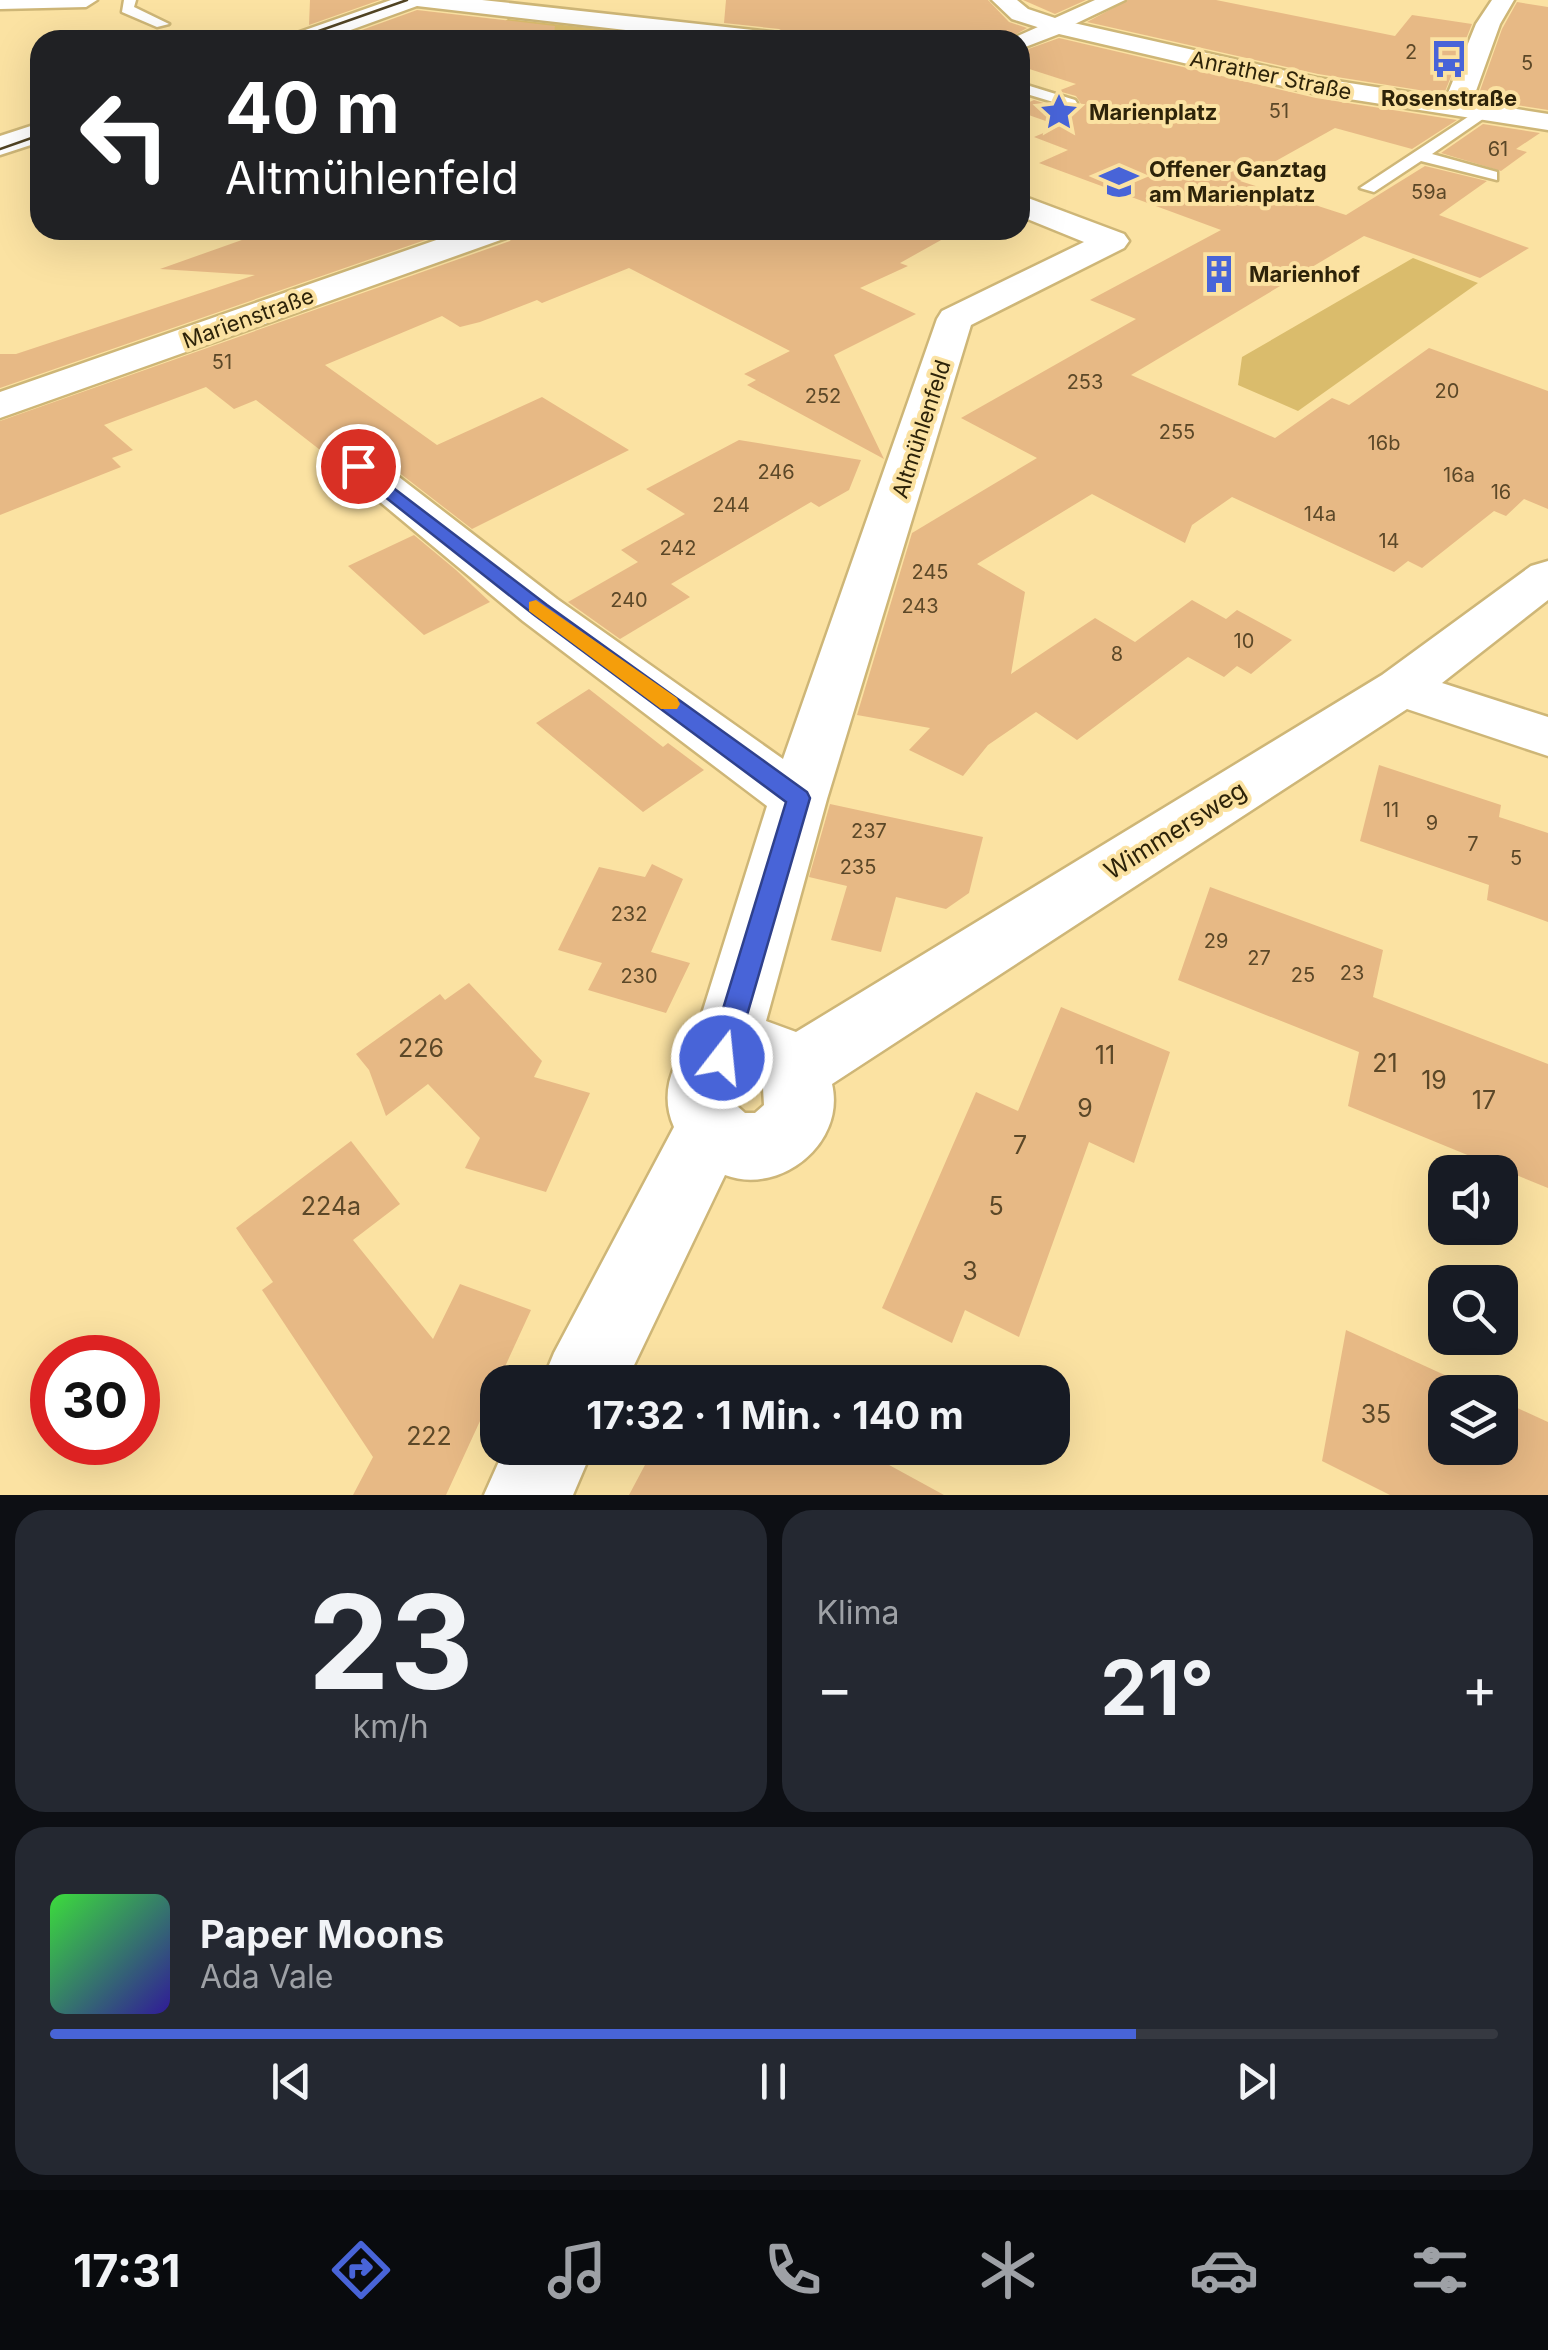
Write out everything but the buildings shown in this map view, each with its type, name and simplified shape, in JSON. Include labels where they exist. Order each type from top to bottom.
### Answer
[{"type":"street","points":[[0,2],[86,0]]},
{"type":"street","points":[[329,30],[416,0],[688,30]]},
{"type":"street","name":"Anrather Straße","points":[[1003,0],[1020,14],[1056,26],[1257,74],[1548,122]]},
{"type":"street","points":[[1030,38],[1114,0]]},
{"type":"street","points":[[1456,108],[1482,37],[1503,0]]},
{"type":"street","points":[[0,146],[30,136]]},
{"type":"street","name":"Altmühlenfeld","points":[[591,1365],[716,1094],[798,798],[955,319],[1112,241],[1030,209]]},
{"type":"street","name":"Marienstraße","points":[[0,406],[469,240]]},
{"type":"street","points":[[358,466],[540,610],[798,798]]},
{"type":"street","name":"Wimmersweg","points":[[716,1094],[724,1142],[742,1145],[780,1136],[794,1125],[800,1108],[801,1090],[793,1071],[1401,688],[1548,576]]},
{"type":"street","points":[[1401,688],[1548,736]]},
{"type":"street","points":[[528,1495],[542,1465]]},
{"type":"lane","points":[[130,0],[127,9],[162,24]]},
{"type":"lane","points":[[1030,91],[1070,103]]},
{"type":"lane","points":[[1368,188],[1484,112]]},
{"type":"lane","points":[[1418,155],[1491,176]]},
{"type":"shaded area","points":[[508,19],[608,30],[492,30]]},
{"type":"shaded area","points":[[1413,258],[1478,283],[1298,411],[1238,385],[1242,357]]},
{"type":"tram line","points":[[322,30],[407,0]]},
{"type":"tram line","points":[[0,149],[30,138]]},
{"type":"slow traffic","points":[[536,606],[669,704]]},
{"type":"place","name":"Rosenstraße","points":[[1449,59]]},
{"type":"place","name":"Marienplatz","points":[[1059,112]]},
{"type":"place","name":"Offener Ganztag am Marienplatz","points":[[1119,182]]},
{"type":"place","name":"Marienhof","points":[[1219,274]]},
{"type":"route","points":[[358,466],[540,610],[798,798],[722,1058]]}]
